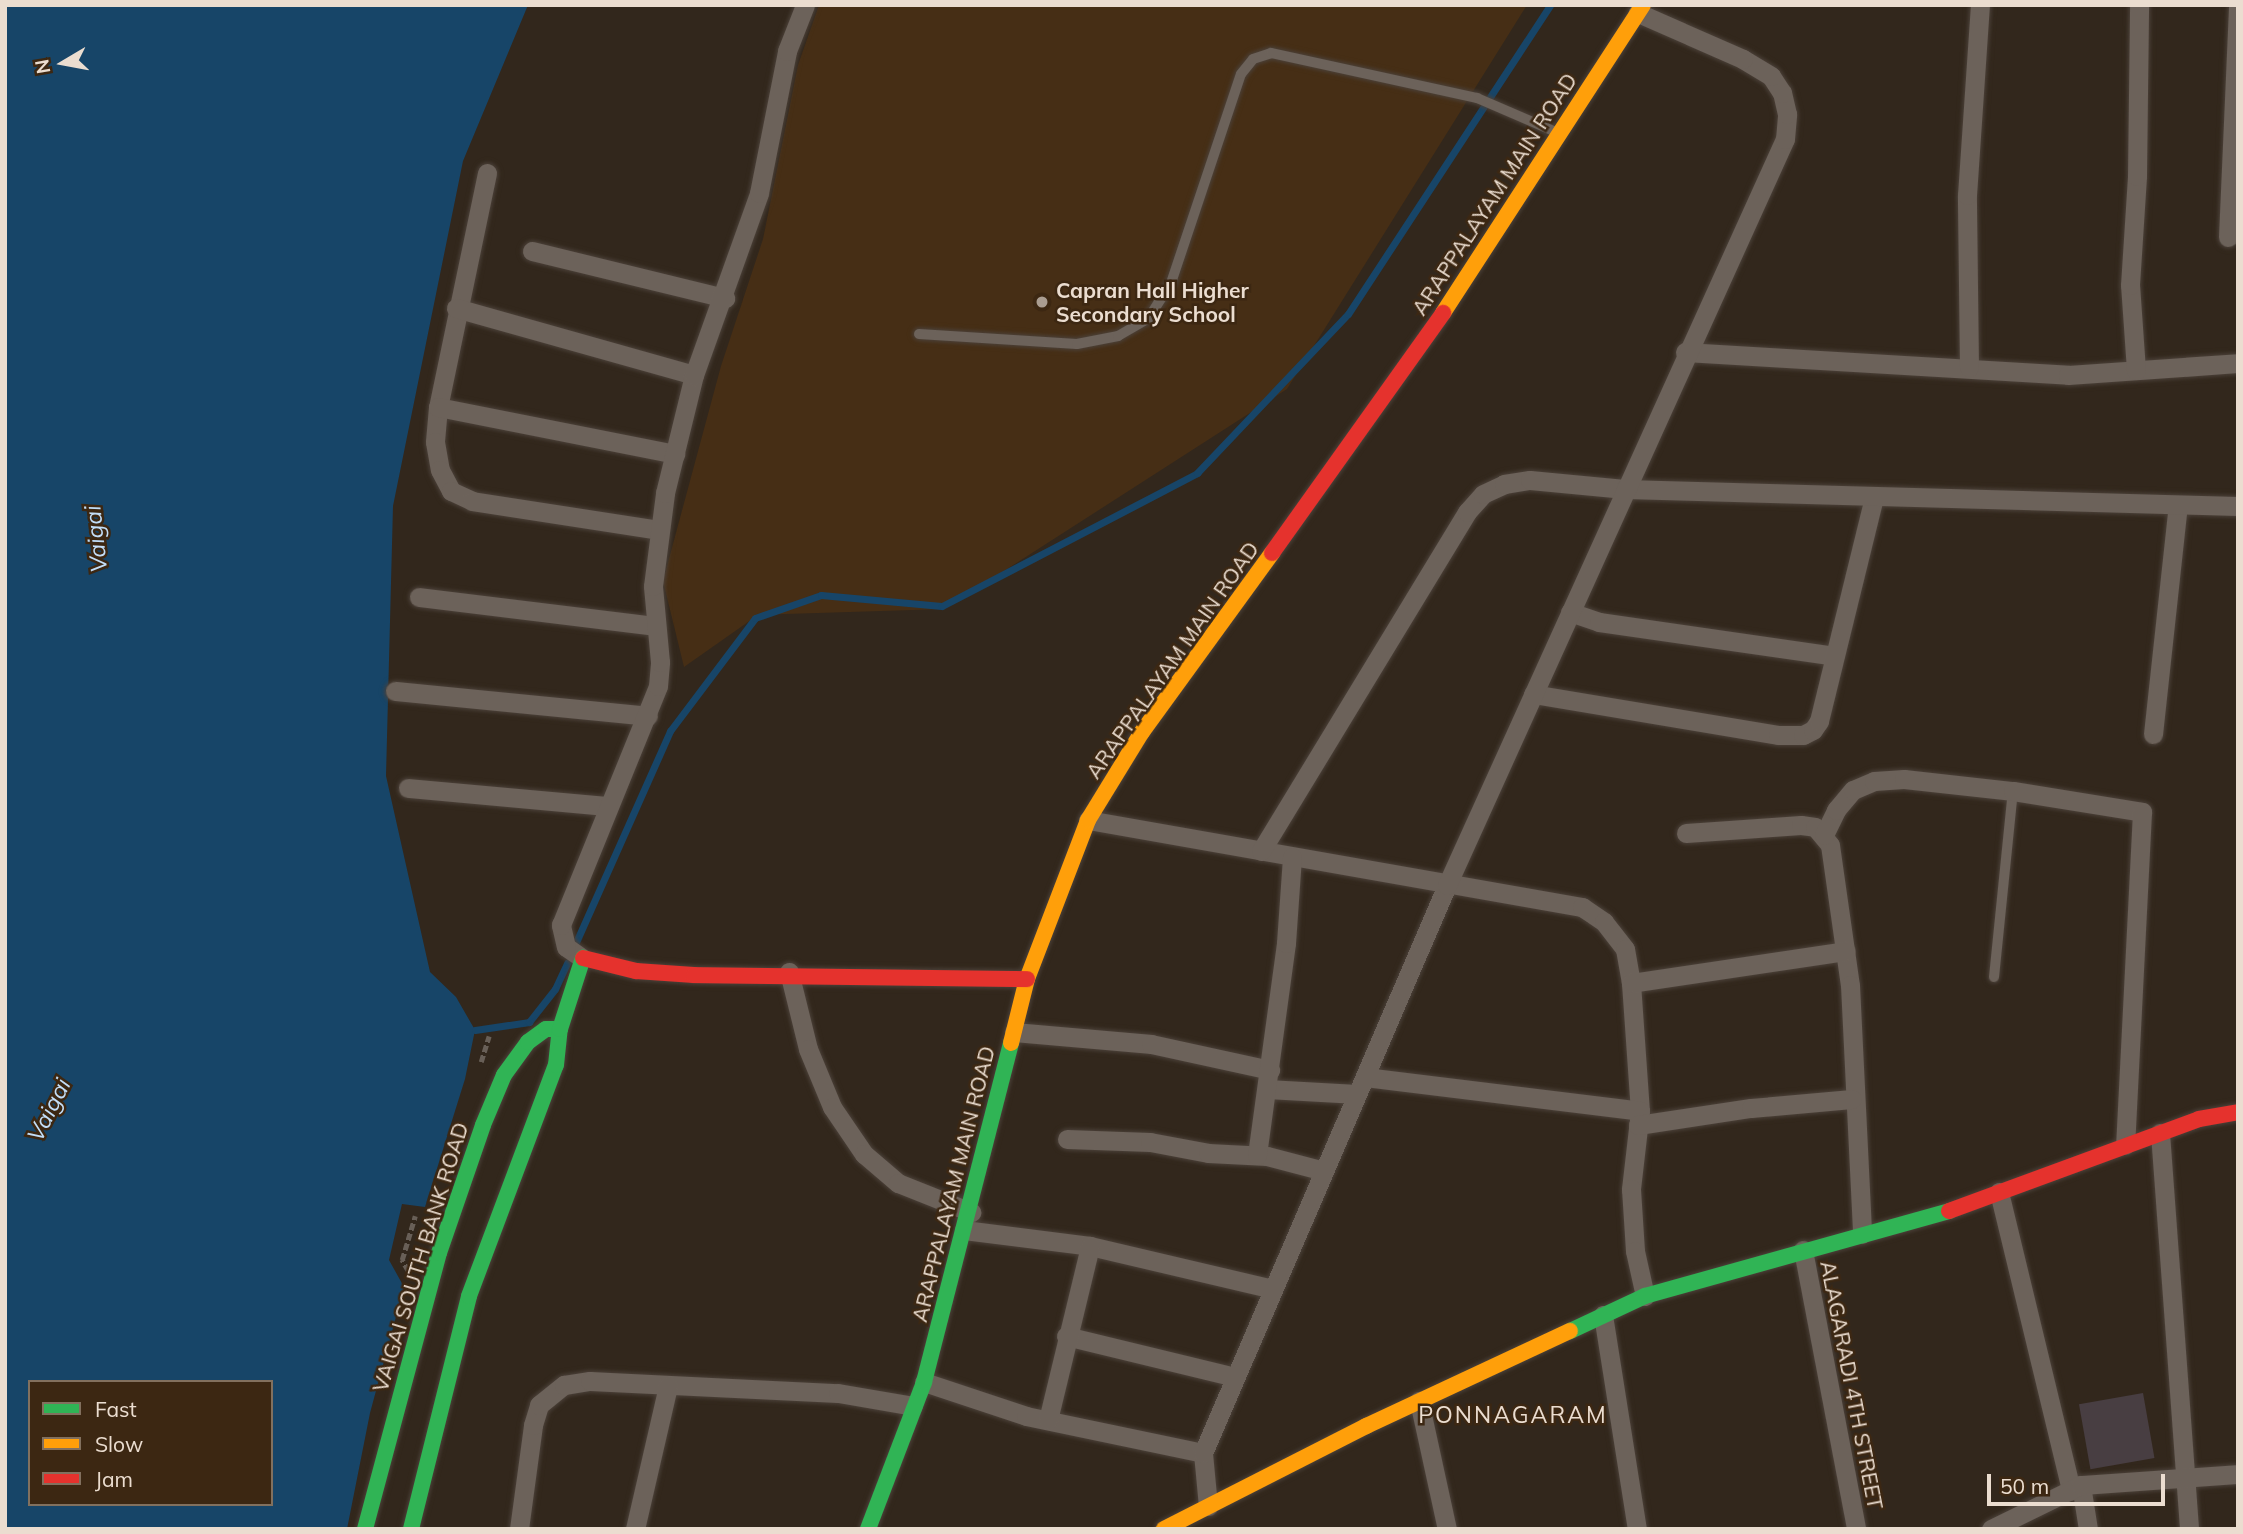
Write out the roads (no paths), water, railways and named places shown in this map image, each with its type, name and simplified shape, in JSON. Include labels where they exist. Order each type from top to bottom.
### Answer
[{"type":"street","points":[[411,1529],[469,1296],[556,1065],[575,953],[561,925],[565,908],[605,806],[648,716],[660,662],[653,586],[659,530],[675,454],[694,375],[725,298],[759,193],[787,51],[805,5]]},
{"type":"street","points":[[1969,367],[1967,195],[1980,5]]},
{"type":"street","points":[[2136,370],[2130,285],[2137,176],[2139,5]]},
{"type":"street","points":[[2228,237],[2238,5]]},
{"type":"street","points":[[1208,1506],[1203,1453],[1235,1377],[1447,885],[1685,352],[1785,139],[1787,114],[1782,93],[1771,76],[1743,59],[1640,9]]},
{"type":"street","name":"ARAPPALAYAM MAIN ROAD","points":[[869,1529],[924,1382],[1027,979],[1088,820],[1142,732],[1415,356],[1557,132],[1640,9]]},
{"type":"street","points":[[487,173],[456,308],[438,407],[435,442],[440,470],[451,491],[472,500],[659,530]]},
{"type":"street","points":[[532,251],[725,298]]},
{"type":"street","points":[[456,308],[694,375]]},
{"type":"street","points":[[1685,352],[1798,362],[1969,367],[2068,375],[2238,363]]},
{"type":"street","points":[[438,407],[675,454]]},
{"type":"street","points":[[1261,851],[1467,512],[1483,494],[1504,484],[1530,480],[1625,489],[2238,506]]},
{"type":"street","points":[[1533,694],[1778,735],[1803,735],[1819,721],[1874,497]]},
{"type":"street","points":[[2153,734],[2178,505]]},
{"type":"street","points":[[419,597],[655,626]]},
{"type":"street","points":[[1570,612],[1599,622],[1835,656]]},
{"type":"street","points":[[395,691],[648,716]]},
{"type":"street","points":[[1824,835],[1836,810],[1853,790],[1874,781],[1904,779],[2013,791],[2142,812],[2126,1145]]},
{"type":"street","points":[[408,788],[605,806]]},
{"type":"street","points":[[1088,820],[1582,907],[1613,931],[1625,949],[1631,982],[1639,1118],[1631,1189],[1635,1251],[1645,1296]]},
{"type":"street","points":[[1686,833],[1801,825],[1815,827],[1830,845],[1846,951],[1852,1099],[1862,1234]]},
{"type":"street","points":[[1256,1155],[1268,1080],[1292,857]]},
{"type":"street","points":[[1631,982],[1846,951]]},
{"type":"street","points":[[575,953],[636,971],[789,972],[1027,979]]},
{"type":"street","points":[[789,972],[808,1049],[832,1107],[864,1154],[898,1183],[967,1221],[1090,1246],[1273,1289]]},
{"type":"street","name":"VAIGAI SOUTH BANK ROAD","points":[[365,1529],[439,1253],[483,1125],[504,1075],[528,1042],[547,1030],[560,1029]]},
{"type":"street","points":[[1014,1032],[1151,1044],[1268,1080],[1361,1086],[1639,1118],[1852,1099]]},
{"type":"street","points":[[1164,1529],[1190,1523],[1208,1506],[1419,1402],[1645,1296],[1803,1250],[1935,1216],[2160,1133],[2238,1112]]},
{"type":"street","points":[[2160,1133],[2189,1529]]},
{"type":"street","points":[[1066,1139],[1150,1142],[1256,1155],[1324,1171]]},
{"type":"street","points":[[1999,1192],[2088,1529]]},
{"type":"street","points":[[1048,1420],[1066,1336],[1090,1246]]},
{"type":"street","name":"ALAGARADI 4TH STREET","points":[[1803,1250],[1856,1529]]},
{"type":"street","points":[[1603,1315],[1637,1529]]},
{"type":"street","points":[[1066,1336],[1235,1377]]},
{"type":"street","points":[[519,1529],[533,1425],[549,1393],[590,1381],[838,1393],[914,1406]]},
{"type":"street","points":[[924,1382],[1048,1420],[1203,1453]]},
{"type":"street","points":[[635,1529],[668,1386]]},
{"type":"street","points":[[1419,1402],[1447,1529]]},
{"type":"street","points":[[1991,1529],[2076,1487],[2238,1474]]},
{"type":"lane","points":[[919,334],[1077,344],[1118,337],[1148,318],[1171,283],[1241,74],[1253,59],[1271,53],[1295,55],[1477,98],[1557,132]]},
{"type":"lane","points":[[1994,977],[2013,791]]},
{"type":"water","name":"Vaigai","points":[[5,5],[528,5],[463,161],[393,506],[386,776],[430,972],[456,997],[475,1030],[465,1079],[425,1207],[402,1204],[389,1260],[404,1287],[370,1413],[347,1529],[5,1529]]},
{"type":"waterway","points":[[573,949],[670,731],[755,618],[821,595],[942,606],[1197,473],[1348,314],[1550,5]]},
{"type":"waterway","points":[[475,1030],[529,1022],[555,989],[567,963]]},
{"type":"place","name":"Capran Hall Higher Secondary School","points":[[1042,302]]},
{"type":"district","name":"PONNAGARAM","points":[[1513,1415]]}]
